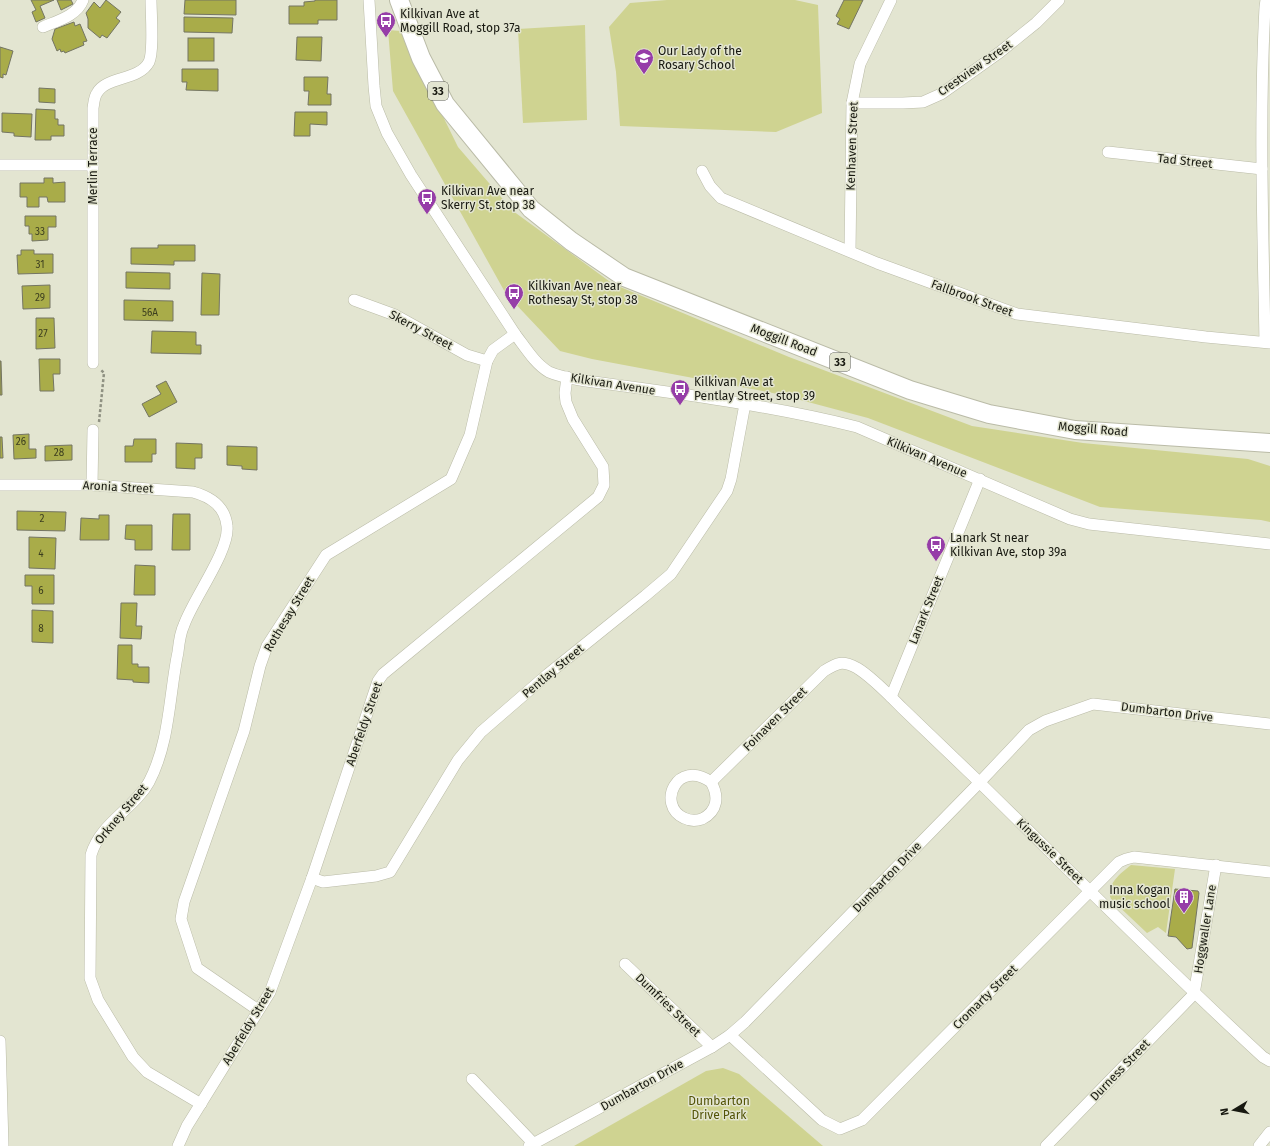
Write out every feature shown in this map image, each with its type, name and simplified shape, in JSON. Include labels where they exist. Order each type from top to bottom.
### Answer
[{"type":"main road","name":"Moggill Road","points":[[399,0],[421,58],[445,104],[530,209],[571,241],[624,277],[910,390],[989,414],[1075,430],[1267,444]]},
{"type":"main road","name":"Moggill Road","points":[[412,0],[420,26],[436,63],[478,144]]},
{"type":"street","points":[[43,27],[76,11],[83,0]]},
{"type":"street","name":"Merlin Terrace","points":[[94,363],[93,108],[97,91],[112,82],[131,75],[149,62],[151,53],[151,0]]},
{"type":"street","name":"Kilkivan Avenue","points":[[368,0],[376,106],[387,132],[422,192],[515,334],[542,366],[549,372],[567,377],[745,404],[831,420],[858,427],[1070,519],[1089,524],[1270,544]]},
{"type":"street","name":"Kenhaven Street","points":[[850,251],[852,103],[860,64],[892,0]]},
{"type":"street","name":"Crestview Street","points":[[852,103],[923,102],[941,94],[1000,52],[1036,23],[1059,0]]},
{"type":"street","points":[[1266,0],[1266,52],[1262,169],[1268,342]]},
{"type":"street","name":"Tad Street","points":[[1108,152],[1262,169]]},
{"type":"street","points":[[0,166],[93,166]]},
{"type":"street","name":"Fallbrook Street","points":[[702,171],[710,186],[721,198],[850,251],[1017,314],[1206,337],[1268,342]]},
{"type":"street","name":"Skerry Street","points":[[354,300],[395,315],[467,355],[488,360]]},
{"type":"street","name":"Rothesay Street","points":[[258,1010],[197,968],[180,919],[184,902],[244,731],[260,666],[267,646],[326,555],[451,479],[470,435],[488,360],[493,350],[515,334]]},
{"type":"street","name":"Aberfeldy Street","points":[[178,1146],[186,1126],[270,992],[312,878],[378,681],[383,674],[598,497],[604,485],[602,468],[572,419],[566,402],[565,393],[567,377]]},
{"type":"street","name":"Pentlay Street","points":[[312,878],[323,882],[376,876],[390,872],[458,760],[481,732],[548,674],[671,574],[727,491],[731,479],[745,404]]},
{"type":"street","points":[[92,485],[93,430]]},
{"type":"street","name":"Lanark Street","points":[[891,697],[980,480]]},
{"type":"street","name":"Aronia Street","points":[[0,485],[92,485],[193,492],[205,495],[212,500],[220,507],[225,516]]},
{"type":"street","name":"Orkney Street","points":[[201,1104],[147,1072],[130,1051],[98,1000],[90,978],[91,855],[93,846],[115,819],[139,795],[154,770],[166,731],[172,676],[183,627],[190,609],[220,555],[227,534],[225,516]]},
{"type":"street","name":"Kingussie Street","points":[[844,662],[857,668],[891,697],[1091,891],[1194,994],[1263,1057],[1270,1061]]},
{"type":"street","name":"Foinaven Street","points":[[711,782],[824,671],[836,663],[844,662]]},
{"type":"street","name":"Dumbarton Drive","points":[[532,1145],[712,1047],[730,1035],[745,1022],[1029,730],[1044,721],[1093,704],[1270,724]]},
{"type":"street","points":[[694,775],[703,777],[711,782],[716,791],[714,809],[707,816],[698,820],[689,820],[680,816],[674,809],[671,800],[672,790],[676,782],[684,777],[694,775]]},
{"type":"street","name":"Cromarty Street","points":[[730,1035],[822,1120],[840,1129],[862,1120],[1120,862],[1134,857],[1270,872]]},
{"type":"street","name":"Hoggwaller Lane","points":[[1194,994],[1216,865]]},
{"type":"street","name":"Dumfries Street","points":[[625,964],[712,1047]]},
{"type":"street","name":"Durness Street","points":[[1046,1146],[1194,994]]},
{"type":"street","points":[[0,1041],[4,1146]]},
{"type":"street","points":[[472,1079],[532,1145]]},
{"type":"street","points":[[1259,1146],[1270,1132]]},
{"type":"path","points":[[93,430],[99,423],[104,373],[94,363]]},
{"type":"green space","points":[[667,0],[795,0],[818,5],[822,113],[776,132],[620,126],[616,72],[609,27],[630,3]]},
{"type":"green space","points":[[585,25],[587,120],[523,123],[518,29]]},
{"type":"green space","points":[[388,30],[401,31],[458,147],[513,211],[613,284],[789,357],[972,426],[1083,443],[1248,459],[1270,466],[1270,522],[1261,520],[1100,507],[868,418],[778,394],[592,359],[560,351],[506,294],[393,91]]},
{"type":"green space","points":[[1131,865],[1175,869],[1166,933],[1158,927],[1147,933],[1111,899],[1110,889],[1112,884]]},
{"type":"green space","name":"Dumbarton Drive Park","points":[[723,1068],[739,1074],[823,1146],[574,1146],[706,1071]]},
{"type":"building","points":[[31,0],[54,0],[40,6],[45,18],[36,22],[32,12],[36,10]]},
{"type":"building","points":[[57,0],[71,0],[73,4],[61,10]]},
{"type":"building","points":[[106,0],[121,12],[116,18],[120,21],[107,38],[102,35],[100,38],[88,28],[86,13],[94,2],[100,8]]},
{"type":"building","points":[[185,0],[236,0],[236,15],[184,14]]},
{"type":"building","points":[[315,0],[337,0],[337,20],[318,20],[318,24],[289,24],[289,6],[304,6],[304,2]]},
{"type":"building","points":[[844,0],[863,0],[849,29],[837,24],[840,19],[836,16]]},
{"type":"building","points":[[184,17],[233,18],[232,33],[184,32]]},
{"type":"building","points":[[74,22],[75,26],[80,24],[87,41],[83,42],[84,45],[65,53],[64,51],[61,52],[60,49],[57,51],[52,39],[55,29]]},
{"type":"building","points":[[297,37],[322,37],[321,61],[296,60]]},
{"type":"building","points":[[188,38],[214,38],[214,61],[188,61]]},
{"type":"building","points":[[0,47],[13,51],[6,75],[3,74],[3,78],[0,77]]},
{"type":"building","points":[[182,69],[218,69],[218,91],[186,90],[187,82],[182,82]]},
{"type":"building","points":[[304,77],[328,77],[327,94],[331,94],[331,105],[308,105],[309,91],[304,91]]},
{"type":"building","points":[[39,88],[55,89],[55,103],[39,102]]},
{"type":"building","points":[[36,109],[55,110],[55,119],[58,119],[58,125],[64,125],[64,136],[51,136],[51,140],[35,140]]},
{"type":"building","points":[[295,112],[327,112],[327,125],[310,124],[310,136],[294,136]]},
{"type":"building","points":[[2,113],[32,114],[31,137],[14,136],[14,133],[2,132]]},
{"type":"building","points":[[44,178],[53,178],[53,183],[65,182],[65,202],[48,202],[47,197],[39,197],[39,207],[27,207],[27,197],[20,197],[20,183],[44,183]]},
{"type":"building","points":[[25,216],[56,216],[56,227],[48,227],[48,240],[32,241],[32,234],[29,234],[29,226],[25,226]]},
{"type":"building","points":[[158,245],[195,245],[195,261],[174,261],[174,265],[131,264],[131,248],[158,248]]},
{"type":"building","points":[[21,250],[34,250],[34,254],[53,254],[53,273],[18,274],[17,255],[21,255]]},
{"type":"building","points":[[126,272],[170,273],[170,289],[126,288]]},
{"type":"building","points":[[202,273],[220,274],[219,315],[201,315]]},
{"type":"building","points":[[50,285],[50,308],[23,309],[22,286]]},
{"type":"building","points":[[124,300],[173,301],[173,321],[124,320]]},
{"type":"building","points":[[36,318],[54,318],[55,348],[36,349]]},
{"type":"building","points":[[152,331],[196,332],[196,345],[201,345],[201,354],[151,353]]},
{"type":"building","points":[[39,359],[60,359],[60,374],[53,374],[54,391],[40,391]]},
{"type":"building","points":[[1,361],[2,395],[0,395]]},
{"type":"building","points":[[166,381],[177,402],[149,417],[142,404],[161,394],[156,386]]},
{"type":"building","points":[[29,434],[29,449],[36,449],[36,458],[14,459],[13,435]]},
{"type":"building","points":[[0,437],[2,437],[3,458],[0,458]]},
{"type":"building","points":[[134,439],[156,439],[156,454],[152,454],[152,462],[125,462],[125,446],[133,446]]},
{"type":"building","points":[[176,443],[202,444],[202,458],[195,458],[195,469],[176,468]]},
{"type":"building","points":[[72,445],[72,460],[45,461],[45,446]]},
{"type":"building","points":[[227,446],[257,447],[257,470],[242,469],[242,466],[227,465]]},
{"type":"building","points":[[17,511],[66,512],[65,531],[17,530]]},
{"type":"building","points":[[173,514],[190,514],[190,550],[172,550]]},
{"type":"building","points":[[99,515],[109,515],[109,540],[80,540],[81,518],[99,519]]},
{"type":"building","points":[[126,525],[152,525],[152,550],[135,550],[135,540],[125,539]]},
{"type":"building","points":[[29,537],[56,538],[55,569],[29,568]]},
{"type":"building","points":[[135,565],[155,566],[155,595],[134,595]]},
{"type":"building","points":[[25,575],[54,575],[54,604],[32,604],[32,586],[25,586]]},
{"type":"building","points":[[121,603],[137,603],[136,626],[142,626],[141,639],[120,638]]},
{"type":"building","points":[[32,610],[53,611],[53,643],[32,642]]},
{"type":"building","points":[[118,645],[132,645],[132,664],[138,664],[138,667],[149,667],[149,683],[117,679]]},
{"type":"building","name":"Inna Kogan music school","points":[[1175,889],[1198,891],[1199,893],[1192,948],[1187,949],[1176,937],[1168,936]]},
{"type":"place","name":"Kilkivan Ave at Moggill Road, stop 37a","points":[[386,38]]},
{"type":"place","name":"Our Lady of the Rosary School","points":[[644,75]]},
{"type":"place","name":"Kilkivan Ave near Skerry St, stop 38","points":[[427,215]]},
{"type":"place","name":"Kilkivan Ave near Rothesay St, stop 38","points":[[514,310]]},
{"type":"place","name":"Kilkivan Ave at Pentlay Street, stop 39","points":[[680,406]]},
{"type":"place","name":"Lanark St near Kilkivan Ave, stop 39a","points":[[936,562]]},
{"type":"place","name":"Inna Kogan music school","points":[[1184,914]]}]
